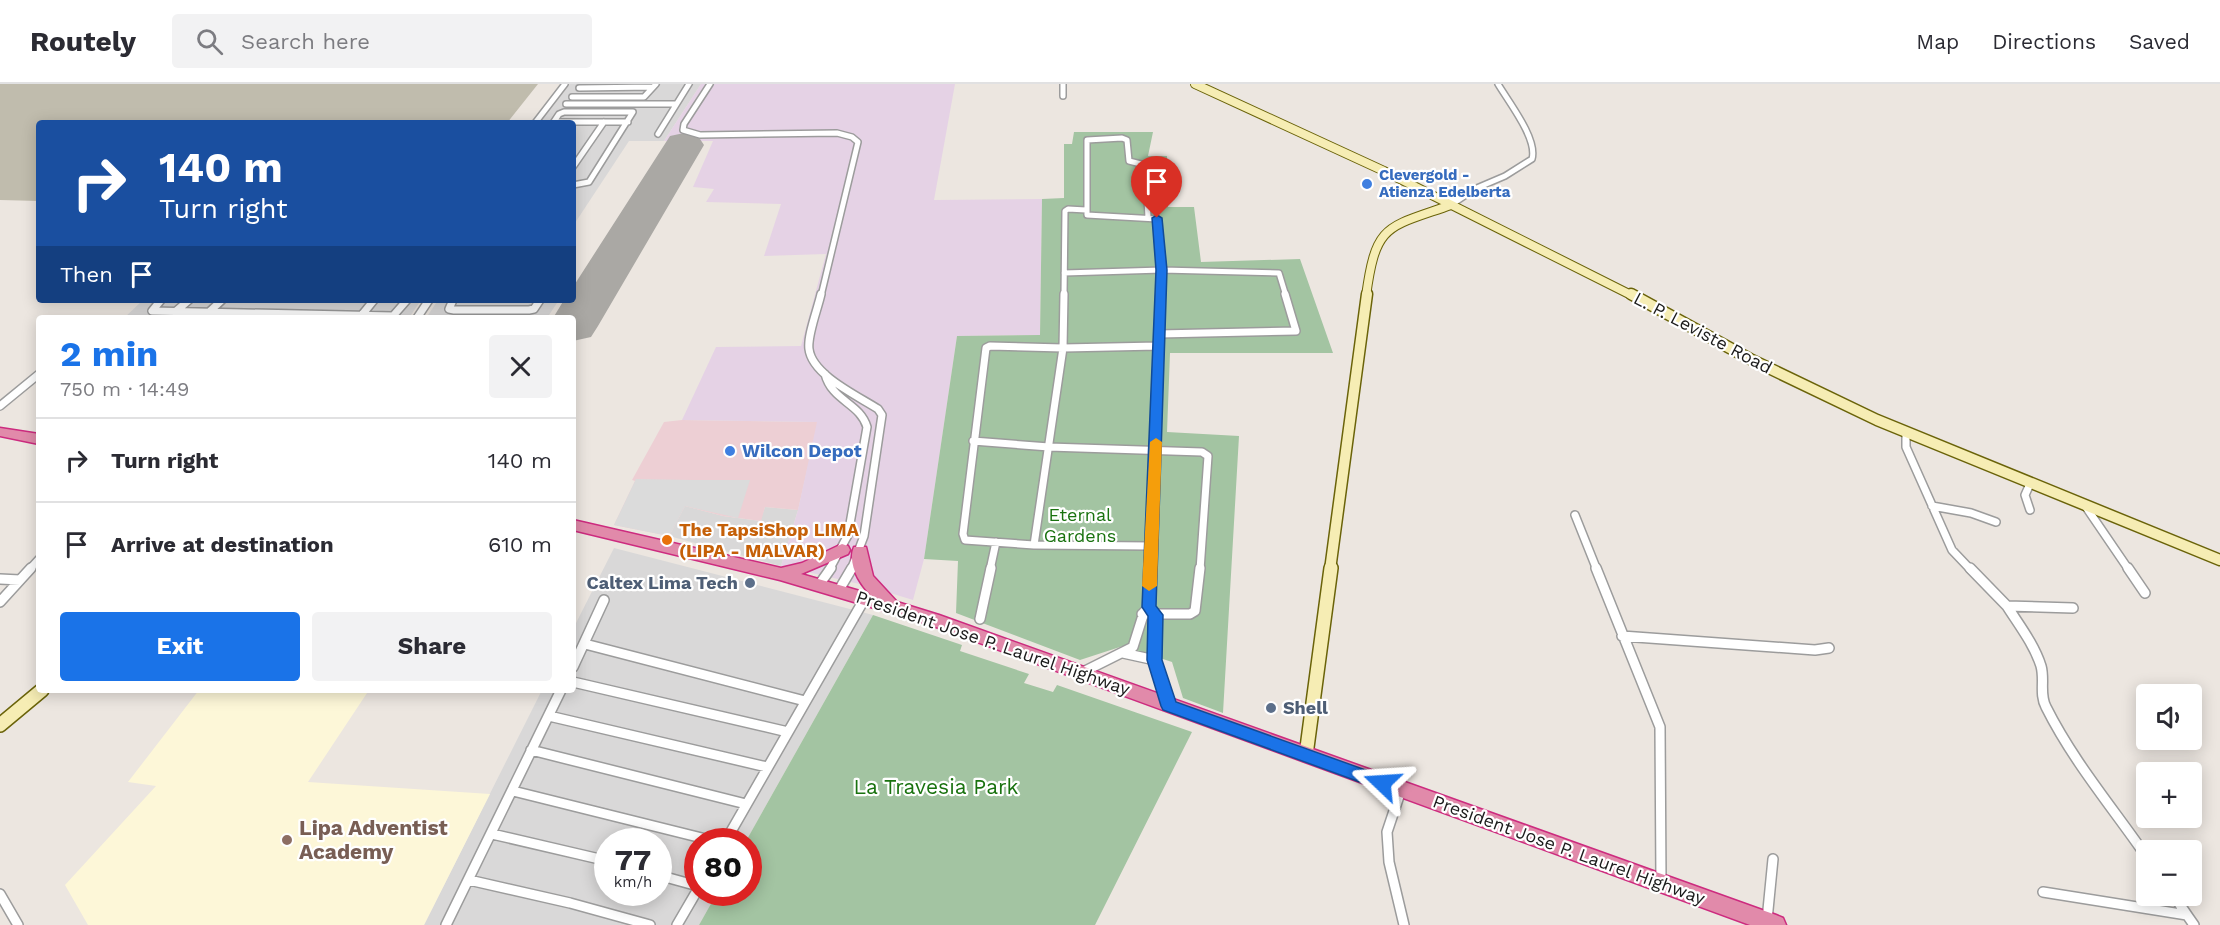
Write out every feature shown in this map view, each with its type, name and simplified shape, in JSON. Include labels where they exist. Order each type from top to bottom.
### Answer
[{"type":"highway","points":[[0,432],[36,438]]},
{"type":"highway","name":"President Jose P. Laurel Highway","points":[[576,526],[780,574],[890,605],[1772,923]]},
{"type":"highway","points":[[780,574],[807,567],[842,550]]},
{"type":"highway","points":[[860,551],[864,578],[890,605]]},
{"type":"main road","name":"L. P. Leviste Road","points":[[1195,84],[1592,273],[1810,389],[1906,433],[2220,560]]},
{"type":"main road","points":[[1306,755],[1371,260],[1381,237],[1394,225],[1446,205]]},
{"type":"main road","points":[[0,725],[38,693]]},
{"type":"street","points":[[537,120],[565,84]]},
{"type":"street","points":[[657,134],[689,84]]},
{"type":"street","points":[[710,84],[684,124],[684,130],[688,133],[700,135],[837,134],[849,135],[858,142],[808,347],[813,363],[825,374],[878,409],[882,415],[864,536],[860,551],[838,590]]},
{"type":"street","points":[[1063,84],[1063,96]]},
{"type":"street","points":[[1446,205],[1531,161],[1533,157],[1534,151],[1527,136],[1498,84]]},
{"type":"street","points":[[580,86],[654,86],[646,96],[572,97],[580,86]]},
{"type":"street","points":[[567,104],[676,104]]},
{"type":"street","points":[[554,120],[564,112],[633,112],[585,184],[576,185]]},
{"type":"street","points":[[576,122],[628,122]]},
{"type":"street","points":[[576,127],[580,122]]},
{"type":"street","points":[[576,163],[604,122]]},
{"type":"street","points":[[1148,217],[1145,165],[1129,160],[1127,140],[1122,138],[1086,141],[1087,215],[1158,219],[1162,270],[1149,607],[1155,615],[1155,660],[1169,706]]},
{"type":"street","points":[[1406,194],[1427,193]]},
{"type":"street","points":[[1034,545],[1063,348],[1065,211],[1068,209],[1086,210]]},
{"type":"street","points":[[1064,273],[1162,270],[1279,273],[1296,331],[1159,334]]},
{"type":"street","points":[[159,303],[152,311],[311,315]]},
{"type":"street","points":[[176,312],[186,303]]},
{"type":"street","points":[[208,313],[219,303]]},
{"type":"street","points":[[394,315],[404,303]]},
{"type":"street","points":[[451,303],[449,309],[454,310],[529,310],[534,309],[538,303]]},
{"type":"street","points":[[1150,546],[1034,545],[965,540],[963,534],[986,348],[990,346],[1063,348],[1158,346]]},
{"type":"street","points":[[819,585],[842,550],[848,536],[867,426],[867,421],[862,416],[830,392],[825,374]]},
{"type":"street","points":[[0,406],[36,376]]},
{"type":"street","points":[[846,404],[859,397]]},
{"type":"street","points":[[1906,433],[1906,447],[1952,550],[2007,606],[2034,651],[2041,668],[2043,679],[2040,691],[2052,718],[2077,760],[2136,842]]},
{"type":"street","points":[[973,441],[1049,447],[1156,449],[1202,452],[1208,456],[1203,541],[1195,611],[1190,614],[1142,614]]},
{"type":"street","points":[[2030,484],[2025,495],[2030,510]]},
{"type":"street","points":[[1932,506],[1971,513],[1996,522]]},
{"type":"street","points":[[2086,507],[2145,593]]},
{"type":"street","points":[[1575,515],[1660,727],[1660,883]]},
{"type":"street","points":[[980,619],[996,542]]},
{"type":"street","points":[[0,603],[36,562]]},
{"type":"street","points":[[0,579],[20,580]]},
{"type":"street","points":[[733,828],[865,598]]},
{"type":"street","points":[[576,661],[585,644],[584,639],[604,600]]},
{"type":"street","points":[[2007,606],[2073,608]]},
{"type":"street","points":[[1081,673],[1123,653],[1136,643],[1142,614],[1149,607]]},
{"type":"street","points":[[1622,636],[1815,650],[1829,648]]},
{"type":"street","points":[[585,644],[805,701]]},
{"type":"street","points":[[1123,653],[1155,660]]},
{"type":"street","points":[[576,683],[788,732]]},
{"type":"street","points":[[446,925],[560,693]]},
{"type":"street","points":[[549,716],[767,767]]},
{"type":"street","points":[[531,750],[746,804]]},
{"type":"street","points":[[1401,790],[1387,832],[1389,862],[1404,925]]},
{"type":"street","points":[[513,791],[684,834]]},
{"type":"street","points":[[492,834],[594,858]]},
{"type":"street","points":[[1772,923],[1773,859]]},
{"type":"street","points":[[469,880],[570,903],[650,925]]},
{"type":"street","points":[[2043,892],[2187,915]]},
{"type":"street","points":[[0,894],[18,925]]},
{"type":"street","points":[[677,925],[688,906]]},
{"type":"street","points":[[2181,906],[2194,925]]},
{"type":"shaded area","points":[[0,84],[538,84],[509,120],[36,120],[36,201],[0,200]]},
{"type":"shaded area","points":[[570,84],[701,84],[664,141],[629,141],[576,221],[576,120],[542,120]]},
{"type":"shaded area","points":[[701,84],[955,84],[934,200],[1042,199],[1040,335],[957,336],[924,559],[913,600],[864,585],[781,566],[798,510],[817,422],[682,420],[716,347],[801,346],[826,254],[764,256],[781,204],[706,202],[714,189],[693,187],[713,141],[664,141]]},
{"type":"shaded area","points":[[140,303],[419,303],[411,315],[127,315]]},
{"type":"shaded area","points":[[436,303],[557,303],[549,315],[428,315]]},
{"type":"shaded area","name":"Wilcon Depot","points":[[682,420],[818,422],[798,510],[765,507],[761,521],[723,516],[685,506],[669,536],[614,525],[635,481],[632,480],[664,422]]},
{"type":"shaded area","points":[[636,479],[750,480],[738,518],[685,506],[669,536],[614,525]]},
{"type":"shaded area","points":[[685,506],[723,516],[760,521],[765,507],[798,510],[781,566],[669,536]]},
{"type":"shaded area","points":[[614,548],[873,615],[753,828],[684,828],[684,906],[710,906],[699,925],[424,925],[540,693],[576,693],[576,623]]},
{"type":"shaded area","name":"Lipa Adventist Academy","points":[[197,693],[367,693],[308,782],[490,794],[424,925],[88,925],[65,885],[156,786],[128,782]]},
{"type":"green space","name":"Eternal Gardens","points":[[1074,132],[1153,132],[1148,156],[1167,156],[1168,207],[1194,207],[1201,262],[1300,259],[1333,353],[1170,353],[1167,432],[1239,436],[1223,713],[1183,698],[1172,662],[1123,646],[1080,660],[956,613],[958,561],[924,559],[957,336],[1040,335],[1042,199],[1064,198],[1064,144],[1072,144]]},
{"type":"green space","name":"La Travesia Park","points":[[873,615],[962,645],[960,651],[1029,674],[1024,683],[1053,692],[1057,685],[1192,732],[1095,925],[699,925],[710,906],[762,906],[762,828],[753,828]]},
{"type":"runway","points":[[576,321],[684,145]]},
{"type":"slow traffic","points":[[1149,586],[1156,442]]},
{"type":"place","name":"Clevergold - Atienza Edelberta","points":[[1367,184]]},
{"type":"place","name":"Wilcon Depot","points":[[730,451]]},
{"type":"place","name":"The TapsiShop LIMA (LIPA - MALVAR)","points":[[667,540]]},
{"type":"place","name":"Caltex Lima Tech","points":[[750,583]]},
{"type":"place","name":"Shell","points":[[1271,708]]},
{"type":"place","name":"Lipa Adventist Academy","points":[[287,840]]},
{"type":"route","points":[[1157,218],[1162,270],[1149,607],[1155,615],[1155,660],[1169,706],[1382,783]]}]
